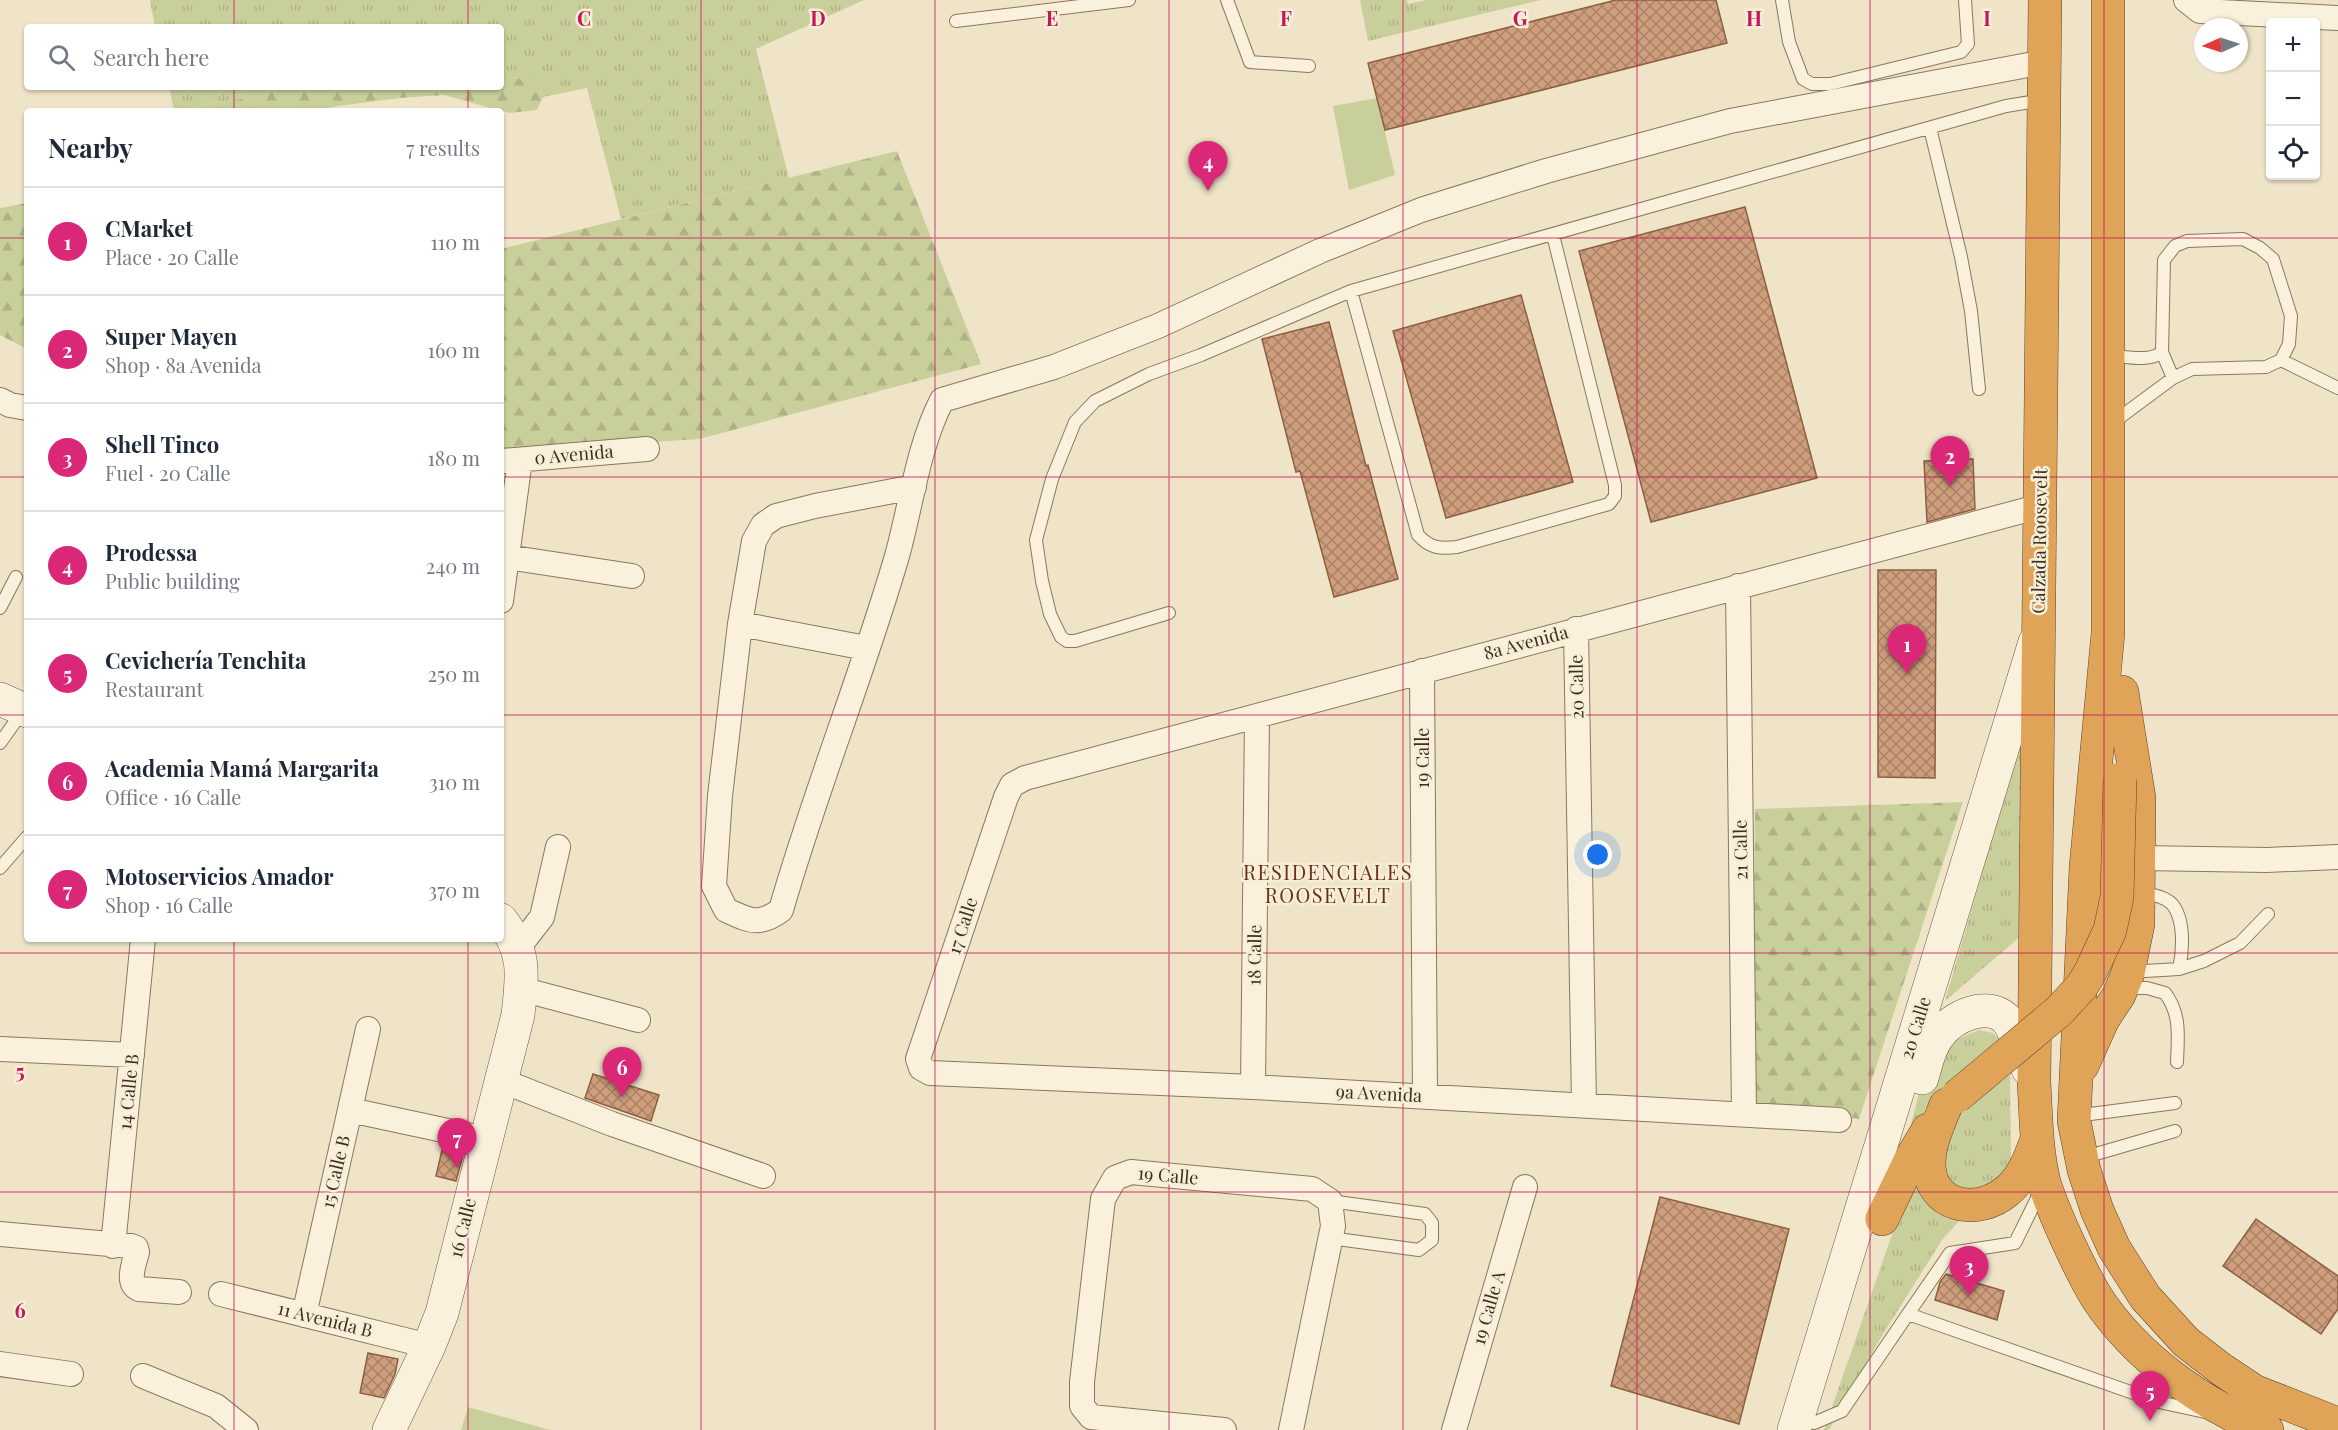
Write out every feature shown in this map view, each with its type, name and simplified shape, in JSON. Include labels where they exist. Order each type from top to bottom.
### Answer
[{"type":"highway","name":"Calzada Roosevelt","points":[[2045,0],[2034,1082],[2037,1139],[2044,1182],[2082,1272],[2097,1299],[2117,1324],[2149,1356],[2234,1424],[2267,1430]]},
{"type":"highway","points":[[2090,0],[2090,146],[2108,216]]},
{"type":"highway","points":[[2108,0],[2108,633],[2086,867],[2077,1079],[2073,1116],[2081,1158],[2097,1210],[2127,1273],[2145,1298],[2179,1335],[2221,1369],[2254,1391],[2338,1424]]},
{"type":"highway","points":[[2077,1079],[2103,1019],[2125,981],[2135,945],[2140,893],[2139,798],[2122,692],[2108,633]]},
{"type":"highway","points":[[1882,1219],[1912,1155],[1933,1122],[1951,1101],[2070,1001],[2086,979],[2104,947],[2117,897],[2122,692]]},
{"type":"highway","points":[[1951,1101],[1930,1153],[1930,1173],[1939,1192],[1955,1203],[1977,1206],[1987,1204],[2008,1191],[2021,1174],[2037,1139]]},
{"type":"main road","name":"20 Calle","points":[[1807,1428],[2040,626]]},
{"type":"main road","points":[[504,925],[518,948]]},
{"type":"main road","name":"16 Calle","points":[[389,1430],[442,1313],[518,1016],[522,969],[518,948]]},
{"type":"main road","name":"20 Calle","points":[[1807,1428],[1882,1219],[1930,1051],[1939,1034],[1953,1022],[1978,1011],[1990,1011],[2003,1016],[2010,1024],[2034,1082]]},
{"type":"street","points":[[2186,0],[2200,11],[2338,18]]},
{"type":"street","points":[[914,488],[815,506],[776,516],[763,525],[754,541],[740,624],[720,796],[714,886],[726,910],[749,920],[768,920],[781,910],[897,557],[932,418],[942,400],[1054,367],[1138,334],[1320,251],[1421,210],[1546,171],[1730,121],[2044,62]]},
{"type":"street","points":[[0,400],[10,405],[24,407]]},
{"type":"street","name":"0 Avenida","points":[[510,460],[647,449]]},
{"type":"street","points":[[504,577],[507,557],[510,460]]},
{"type":"street","name":"8a Avenida","points":[[1012,784],[1025,778],[1576,629],[2041,506]]},
{"type":"street","points":[[507,557],[632,576]]},
{"type":"street","name":"21 Calle","points":[[1738,586],[1744,1114]]},
{"type":"street","points":[[740,624],[866,648]]},
{"type":"street","name":"20 Calle","points":[[1576,629],[1584,1105]]},
{"type":"street","name":"19 Calle","points":[[1422,671],[1425,1096]]},
{"type":"street","name":"18 Calle","points":[[1253,1087],[1257,716]]},
{"type":"street","name":"17 Calle","points":[[921,1068],[918,1059],[1012,784]]},
{"type":"street","points":[[518,948],[542,917],[558,847]]},
{"type":"street","points":[[2140,858],[2267,860],[2338,857]]},
{"type":"street","name":"14 Calle B","points":[[113,1246],[143,942]]},
{"type":"street","points":[[520,989],[638,1020]]},
{"type":"street","name":"15 Calle B","points":[[304,1315],[368,1029]]},
{"type":"street","points":[[0,1049],[132,1055]]},
{"type":"street","name":"9a Avenida","points":[[921,1068],[930,1073],[1253,1087],[1839,1120]]},
{"type":"street","points":[[500,1080],[612,1124],[763,1176]]},
{"type":"street","points":[[350,1110],[485,1139]]},
{"type":"street","name":"19 Calle","points":[[1224,1430],[1091,1417],[1082,1407],[1082,1382],[1103,1199],[1115,1178],[1131,1172],[1312,1189],[1330,1201]]},
{"type":"street","name":"19 Calle A","points":[[1454,1430],[1525,1187]]},
{"type":"street","points":[[1292,1430],[1333,1226],[1330,1201]]},
{"type":"street","points":[[0,1234],[131,1246],[136,1248],[131,1282],[134,1286],[139,1289],[179,1292]]},
{"type":"street","name":"11 Avenida B","points":[[222,1294],[429,1346]]},
{"type":"street","points":[[0,1364],[71,1374]]},
{"type":"street","points":[[143,1376],[216,1406],[246,1430]]},
{"type":"lane","points":[[956,21],[1129,0]]},
{"type":"lane","points":[[1227,0],[1250,62],[1309,66]]},
{"type":"lane","points":[[1782,0],[1797,67],[1803,79],[1812,84],[1840,81],[1961,52],[1968,44],[1965,0]]},
{"type":"lane","points":[[1169,613],[1075,641],[1067,641],[1061,637],[1054,621],[1041,581],[1036,540],[1052,478],[1075,422],[1095,401],[1149,374],[1201,355],[1351,291],[2006,106],[2044,100]]},
{"type":"lane","points":[[1930,128],[1961,257],[1971,311],[1979,389]]},
{"type":"lane","points":[[1351,291],[1418,535],[1428,546],[1440,549],[1457,547],[1609,504],[1615,496],[1615,485],[1553,235]]},
{"type":"lane","points":[[2108,427],[2173,378],[2192,369],[2266,367],[2281,360],[2289,344],[2291,316],[2273,259],[2260,248],[2243,239],[2187,241],[2175,246],[2164,260],[2162,352],[2173,378]]},
{"type":"lane","points":[[2108,355],[2149,358],[2156,357],[2162,352]]},
{"type":"lane","points":[[2281,360],[2338,388]]},
{"type":"lane","points":[[0,608],[15,577]]},
{"type":"lane","points":[[0,743],[17,706]]},
{"type":"lane","points":[[0,868],[24,840]]},
{"type":"lane","points":[[2140,893],[2162,897],[2175,910],[2180,928],[2179,969]]},
{"type":"lane","points":[[2125,981],[2179,969],[2205,960],[2240,943],[2268,914]]},
{"type":"lane","points":[[2125,981],[2165,993],[2174,1005],[2177,1019],[2177,1062]]},
{"type":"lane","points":[[2073,1116],[2175,1103]]},
{"type":"lane","points":[[2081,1158],[2175,1131]]},
{"type":"lane","points":[[1807,1428],[1842,1411],[1950,1253],[2016,1243],[2044,1182]]},
{"type":"lane","points":[[1330,1201],[1425,1214],[1432,1223],[1432,1240],[1419,1250],[1330,1238]]},
{"type":"lane","points":[[1908,1314],[2159,1402],[2234,1424]]},
{"type":"green space","points":[[150,0],[864,0],[756,49],[789,178],[621,219],[587,88],[543,97],[538,82],[504,76],[504,24],[154,24]]},
{"type":"green space","points":[[1360,0],[1407,0],[1408,4],[1426,0],[1541,0],[1368,41]]},
{"type":"green space","points":[[504,76],[538,82],[543,97],[537,110],[509,113],[504,112],[504,108],[491,108],[444,95],[400,98],[329,108],[186,108],[247,98],[246,90],[504,90]]},
{"type":"green space","points":[[170,90],[246,90],[247,98],[174,108]]},
{"type":"green space","points":[[1377,98],[1395,175],[1349,190],[1333,106]]},
{"type":"green space","points":[[897,151],[981,364],[699,439],[504,452],[504,248]]},
{"type":"green space","points":[[24,204],[24,347],[0,335],[0,208]]},
{"type":"green space","points":[[2021,737],[2021,936],[1945,1001]]},
{"type":"green space","points":[[1963,802],[1859,1119],[1752,1103],[1755,809]]},
{"type":"green space","points":[[1979,1030],[1993,1033],[2004,1045],[1904,1151],[1921,1086],[1957,1039]]},
{"type":"green space","points":[[2010,1075],[2011,1164],[1942,1240],[1880,1339],[1829,1430],[1824,1430],[1896,1223],[1926,1152],[1961,1112]]},
{"type":"green space","points":[[468,1407],[550,1430],[461,1430]]},
{"type":"building","points":[[1616,0],[1716,0],[1727,43],[1385,130],[1368,63]]},
{"type":"building","points":[[1745,207],[1817,478],[1651,522],[1579,251]]},
{"type":"building","points":[[1521,295],[1573,482],[1446,518],[1393,331]]},
{"type":"building","points":[[1329,322],[1398,579],[1334,597],[1300,471],[1296,472],[1262,339]]},
{"type":"building","points":[[1973,459],[1975,509],[1927,522],[1924,461]]},
{"type":"building","points":[[1878,570],[1936,570],[1935,778],[1878,777]]},
{"type":"building","points":[[593,1074],[659,1095],[651,1121],[585,1098]]},
{"type":"building","points":[[442,1150],[463,1155],[456,1181],[436,1176]]},
{"type":"building","points":[[1660,1197],[1789,1229],[1739,1424],[1611,1386]]},
{"type":"building","points":[[2256,1219],[2338,1276],[2338,1309],[2321,1334],[2223,1266]]},
{"type":"building","points":[[1946,1274],[2004,1291],[1997,1320],[1935,1300],[1940,1282]]},
{"type":"building","points":[[368,1353],[398,1359],[395,1374],[384,1398],[360,1393]]},
{"type":"place","name":"Prodessa","points":[[1208,191]]},
{"type":"place","name":"Super Mayen","points":[[1950,486]]},
{"type":"place","name":"CMarket","points":[[1907,674]]},
{"type":"place","name":"Academia Mamá Margarita","points":[[622,1097]]},
{"type":"place","name":"Motoservicios Amador","points":[[457,1168]]},
{"type":"place","name":"Shell Tinco","points":[[1969,1296]]},
{"type":"place","name":"Cevichería Tenchita","points":[[2150,1421]]},
{"type":"district","name":"RESIDENCIALES ROOSEVELT","points":[[1328,884]]}]
